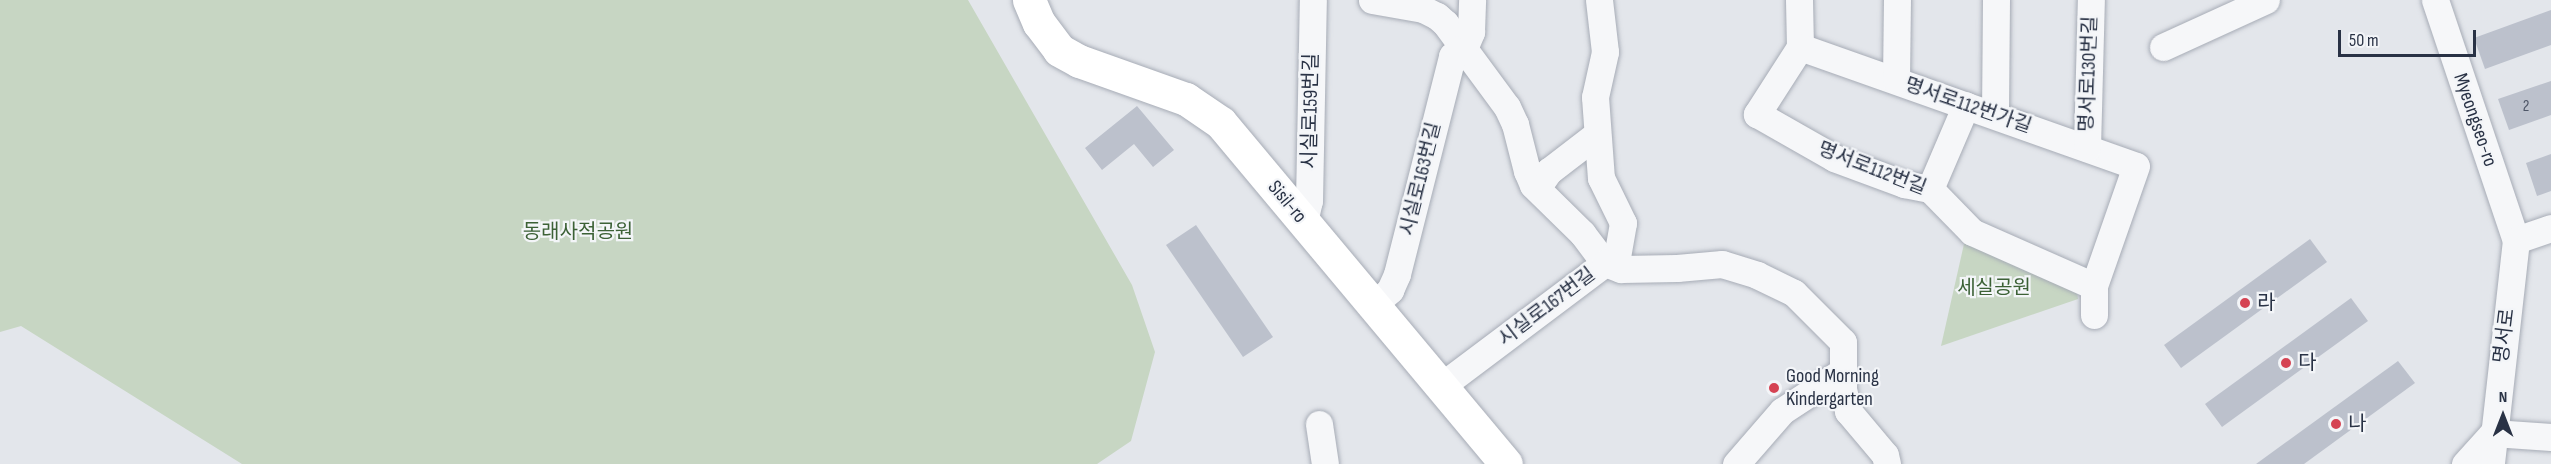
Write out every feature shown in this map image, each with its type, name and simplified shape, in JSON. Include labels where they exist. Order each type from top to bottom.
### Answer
[{"type":"main road","name":"Sisil-ro","points":[[1029,0],[1038,23],[1059,50],[1079,61],[1169,92],[1210,113],[1506,464]]},
{"type":"street","name":"시실로159번길","points":[[1304,222],[1309,201],[1313,0]]},
{"type":"street","name":"시실로167번길","points":[[1372,0],[1423,9],[1437,16],[1507,107],[1515,124],[1527,171],[1537,188],[1582,233],[1605,263],[1441,386]]},
{"type":"street","points":[[1463,51],[1471,32],[1472,0]]},
{"type":"street","points":[[1599,0],[1605,52],[1595,97],[1596,135],[1601,178],[1623,223],[1617,258],[1605,263]]},
{"type":"street","points":[[1800,0],[1800,46]]},
{"type":"street","points":[[1896,81],[1897,0]]},
{"type":"street","points":[[1995,115],[1996,0]]},
{"type":"street","name":"명서로130번길","points":[[2087,148],[2091,0]]},
{"type":"street","name":"Myeongseo-ro","points":[[2435,0],[2516,240]]},
{"type":"street","points":[[2163,47],[2255,3]]},
{"type":"street","name":"명서로112번가길","points":[[1800,46],[2136,166],[2094,286]]},
{"type":"street","name":"명서로112번길","points":[[1800,46],[1756,114],[1834,158],[1904,184],[1930,189],[1972,232],[2094,286]]},
{"type":"street","name":"시실로163번길","points":[[1373,305],[1390,290],[1397,273],[1452,56],[1463,51]]},
{"type":"street","points":[[1930,189],[1966,105]]},
{"type":"street","points":[[1537,188],[1549,171],[1596,135]]},
{"type":"street","points":[[2516,240],[2551,228]]},
{"type":"street","name":"명서로","points":[[2491,464],[2516,240]]},
{"type":"street","points":[[1605,263],[1621,269],[1722,264],[1757,275],[1794,293],[1843,342],[1843,371],[1848,411],[1885,455],[1887,464]]},
{"type":"street","points":[[2094,286],[2094,315]]},
{"type":"street","points":[[1736,464],[1782,411],[1843,371]]},
{"type":"street","points":[[1319,424],[1325,464]]},
{"type":"street","points":[[2465,464],[2493,433],[2551,437]]},
{"type":"green space","name":"동래사적공원","points":[[0,0],[968,0],[1132,285],[1155,352],[1131,441],[1097,464],[242,464],[21,326],[0,332]]},
{"type":"green space","name":"세실공원","points":[[1981,241],[2076,286],[2078,299],[1941,346],[1964,244]]},
{"type":"building","points":[[2551,10],[2551,45],[2485,69],[2474,38]]},
{"type":"building","points":[[2551,81],[2551,115],[2509,130],[2498,99]]},
{"type":"building","points":[[1137,106],[1174,150],[1153,167],[1134,144],[1102,170],[1085,148]]},
{"type":"building","points":[[2551,154],[2551,191],[2537,196],[2526,163]]},
{"type":"building","points":[[1196,225],[1273,337],[1243,357],[1166,245]]},
{"type":"building","name":"라","points":[[2310,239],[2327,262],[2181,368],[2164,345]]},
{"type":"building","name":"다","points":[[2351,298],[2368,321],[2222,427],[2205,404]]},
{"type":"building","name":"나","points":[[2398,361],[2415,383],[2304,464],[2256,464]]},
{"type":"place","name":"라","points":[[2245,303]]},
{"type":"place","name":"다","points":[[2286,363]]},
{"type":"place","name":"Good Morning Kindergarten","points":[[1774,388]]},
{"type":"place","name":"나","points":[[2336,424]]}]
